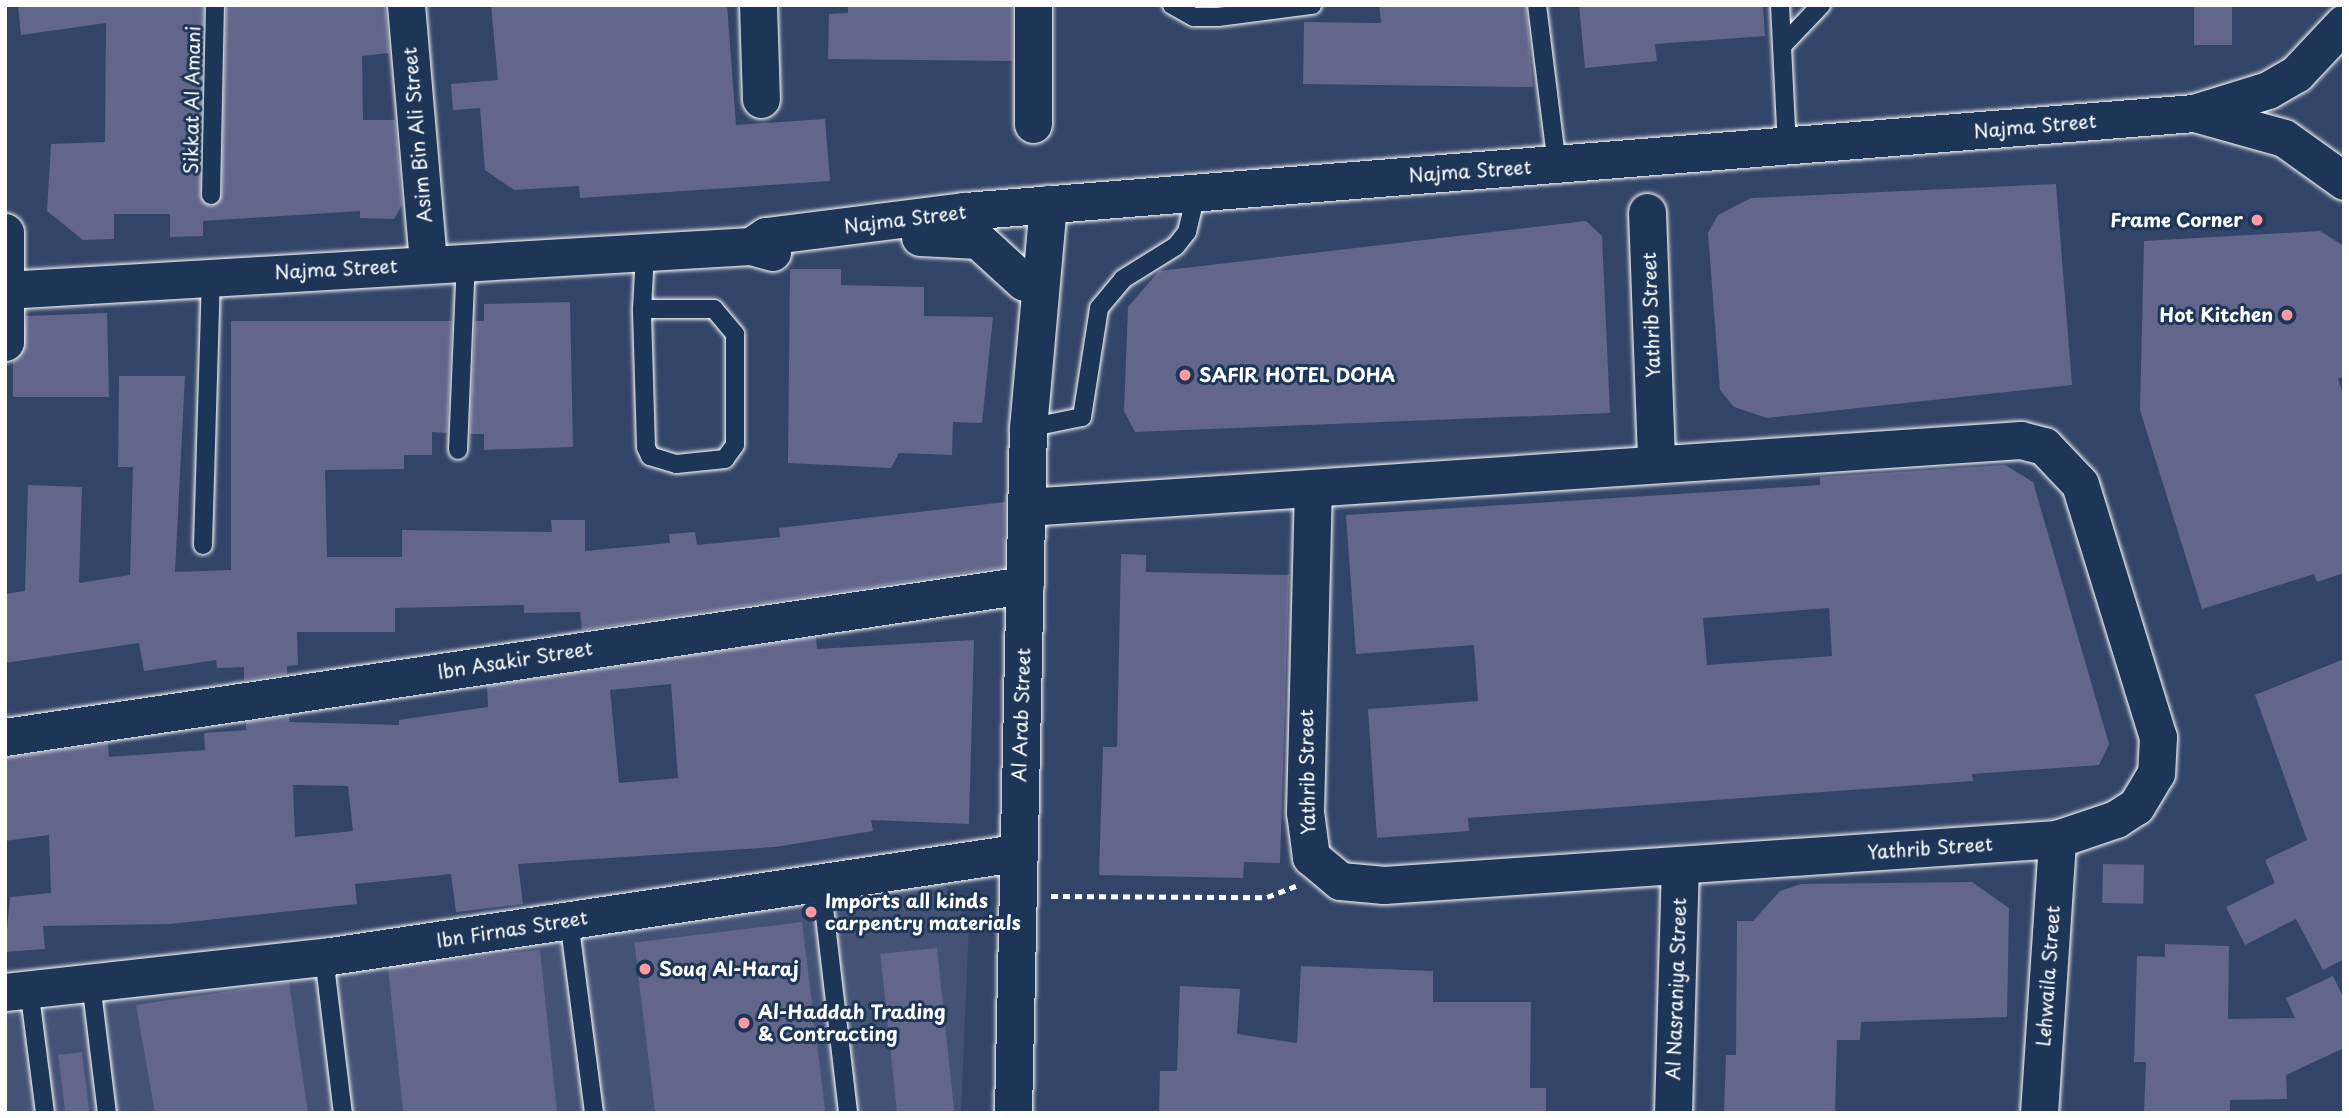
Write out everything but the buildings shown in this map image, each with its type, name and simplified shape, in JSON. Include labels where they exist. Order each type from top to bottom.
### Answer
[{"type":"street","name":"Asim Bin Ali Street","points":[[406,5],[428,264]]},
{"type":"street","points":[[758,5],[761,99]]},
{"type":"street","points":[[1032,124],[1033,5]]},
{"type":"street","name":"Najma Street","points":[[8,290],[211,275],[751,246],[766,236],[965,223],[1036,205],[1197,190],[1557,165],[2194,113],[2296,74],[2344,23]]},
{"type":"street","name":"Najma Street","points":[[2194,113],[2284,138],[2344,181]]},
{"type":"street","name":"Al Arab Street","points":[[1034,317],[1025,308],[1024,282],[1036,205]]},
{"type":"street","name":"Al Arab Street","points":[[1013,1113],[1016,853],[1028,428],[1034,317],[1044,301],[1036,205]]},
{"type":"street","name":"Yathrib Street","points":[[1647,212],[1656,461]]},
{"type":"street","name":"Najma Street","points":[[965,223],[1024,282]]},
{"type":"street","points":[[5,232],[8,290],[5,342]]},
{"type":"street","name":"Yathrib Street","points":[[1026,507],[1313,491],[1656,461],[1994,439],[2044,446],[2064,463],[2080,484],[2158,737],[2156,773],[2136,806],[2057,839],[1384,886],[1340,881],[1311,857],[1305,812],[1313,491]]},
{"type":"street","name":"Ibn Asakir Street","points":[[5,737],[1025,585]]},
{"type":"street","name":"Lehwaila Street","points":[[2039,1113],[2057,839]]},
{"type":"street","name":"Ibn Firnas Street","points":[[17,990],[324,957],[1016,853]]},
{"type":"street","name":"Al Nasraniya Street","points":[[1673,1113],[1680,866]]},
{"type":"lane","name":"Sikkat Al Amani","points":[[211,195],[215,5]]},
{"type":"lane","points":[[1172,5],[1194,17],[1218,18],[1310,5]]},
{"type":"lane","points":[[1537,5],[1557,165]]},
{"type":"lane","points":[[1780,5],[1787,146]]},
{"type":"lane","points":[[1782,46],[1821,5]]},
{"type":"lane","points":[[1028,428],[1082,417],[1099,308],[1123,279],[1176,246],[1187,232],[1197,190]]},
{"type":"lane","points":[[642,309],[715,309],[735,334],[734,445],[725,459],[676,464],[650,456],[642,309],[645,253]]},
{"type":"lane","points":[[458,450],[466,263]]},
{"type":"lane","points":[[203,545],[211,275]]},
{"type":"lane","points":[[821,882],[848,1113]]},
{"type":"lane","points":[[569,920],[594,1113]]},
{"type":"lane","points":[[324,957],[343,1113]]},
{"type":"lane","points":[[91,983],[107,1113]]},
{"type":"lane","points":[[17,990],[45,1113]]},
{"type":"path","points":[[1016,895],[1267,897],[1323,869]]},
{"type":"shaded area","name":"Souq Al-Haraj","points":[[939,879],[969,923],[961,1113],[5,1113],[5,1016]]},
{"type":"place","name":"Frame Corner","points":[[2257,220]]},
{"type":"place","name":"Hot Kitchen","points":[[2287,315]]},
{"type":"place","name":"SAFIR HOTEL DOHA","points":[[1185,375]]},
{"type":"place","name":"Imports all kinds carpentry materials","points":[[811,912]]},
{"type":"place","name":"Souq Al-Haraj","points":[[645,969]]},
{"type":"place","name":"Al-Haddah Trading & Contracting","points":[[744,1023]]}]
